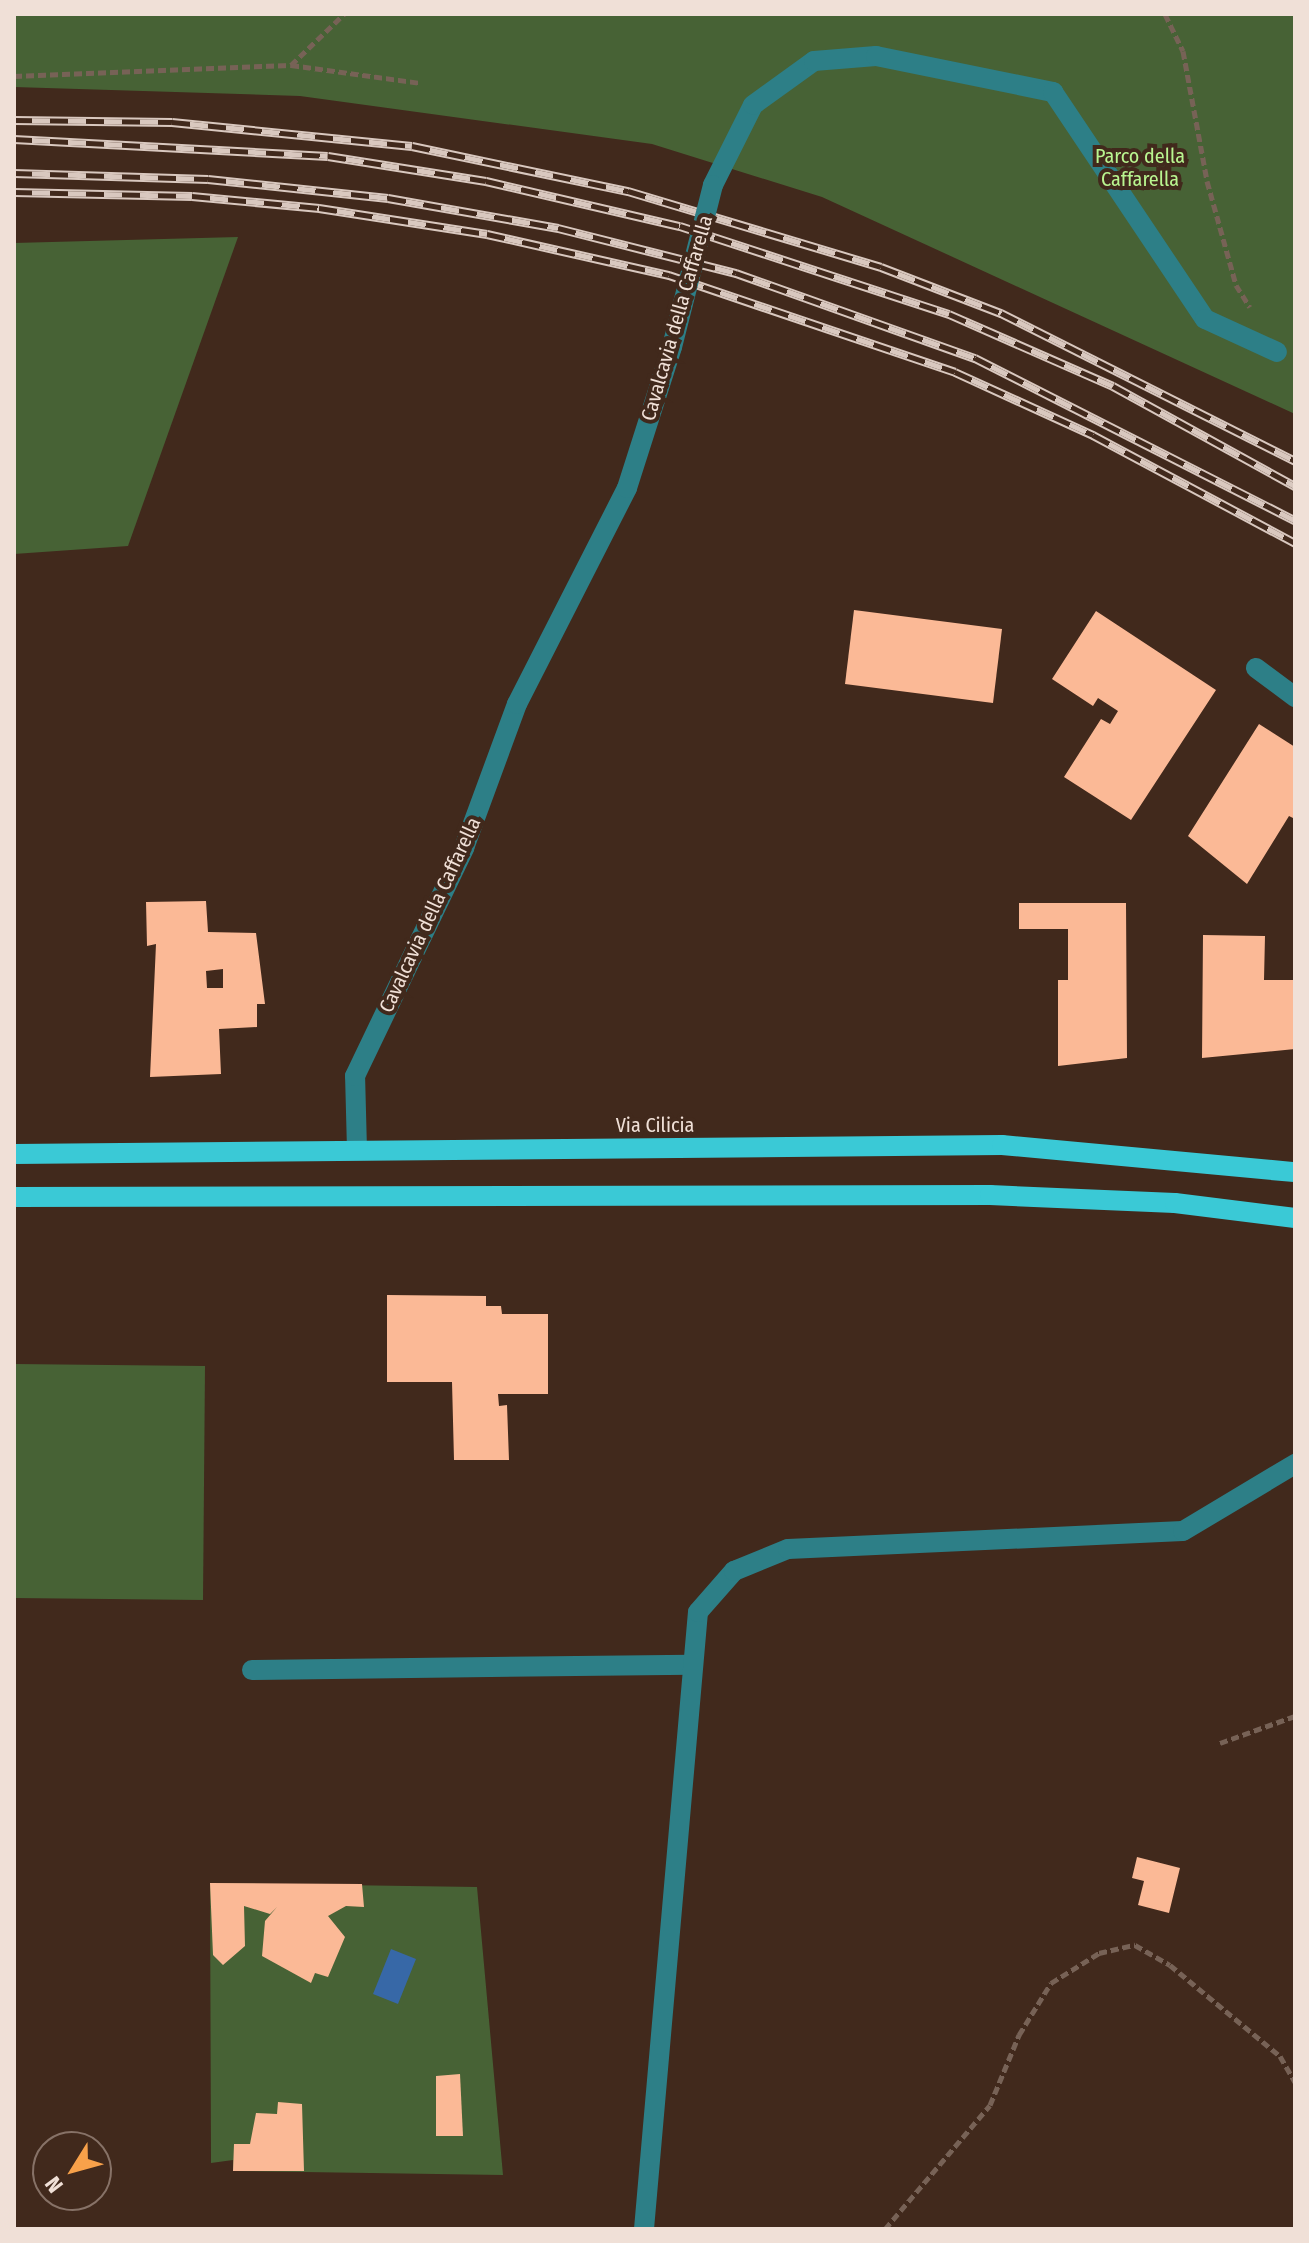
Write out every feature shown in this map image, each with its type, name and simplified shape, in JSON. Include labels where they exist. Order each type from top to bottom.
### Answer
[{"type":"main road","name":"Via Cilicia","points":[[14,1154],[1002,1145],[1295,1172]]},
{"type":"main road","points":[[14,1197],[990,1195],[1175,1203],[1295,1218]]},
{"type":"street","name":"Cavalcavia della Caffarella","points":[[357,1150],[355,1076],[464,848],[517,704],[627,488],[672,347],[713,185],[753,105],[814,61],[876,56],[1053,92],[1205,319],[1277,352]]},
{"type":"street","points":[[1256,668],[1295,697]]},
{"type":"street","points":[[644,2229],[698,1612],[734,1571],[788,1549],[1183,1531],[1295,1464]]},
{"type":"street","points":[[252,1670],[691,1665]]},
{"type":"path","points":[[291,65],[344,14]]},
{"type":"path","points":[[1165,14],[1183,51],[1236,285],[1277,352]]},
{"type":"path","points":[[14,76],[291,65],[420,83]]},
{"type":"path","points":[[1220,1743],[1295,1716]]},
{"type":"path","points":[[885,2229],[990,2105],[1019,2035],[1051,1983],[1099,1953],[1135,1945],[1170,1965],[1280,2056],[1295,2082]]},
{"type":"green space","name":"Parco della Caffarella","points":[[14,14],[1295,14],[1295,414],[822,197],[652,144],[300,96],[14,87]]},
{"type":"green space","points":[[238,237],[128,546],[14,554],[14,243]]},
{"type":"green space","points":[[14,1364],[205,1366],[203,1600],[14,1598]]},
{"type":"green space","points":[[210,1883],[477,1887],[503,2175],[233,2171],[233,2160],[211,2163]]},
{"type":"water","points":[[391,1949],[416,1959],[398,2004],[373,1994]]},
{"type":"building","points":[[854,610],[1002,629],[993,703],[845,684]]},
{"type":"building","points":[[1096,611],[1216,690],[1131,820],[1064,777],[1101,719],[1110,724],[1118,711],[1098,698],[1093,706],[1052,679]]},
{"type":"building","points":[[1259,724],[1295,747],[1295,819],[1289,816],[1247,884],[1188,836]]},
{"type":"building","points":[[206,901],[208,932],[256,933],[265,1004],[257,1004],[257,1027],[219,1029],[221,1074],[150,1077],[156,944],[147,946],[146,902]],"holes":[[[223,969],[223,988],[207,988],[206,971]]]},
{"type":"building","points":[[1019,903],[1126,903],[1127,1058],[1058,1066],[1058,980],[1068,980],[1068,929],[1019,929]]},
{"type":"building","points":[[1203,935],[1265,936],[1264,980],[1295,980],[1295,1049],[1202,1058]]},
{"type":"building","points":[[387,1295],[486,1296],[486,1306],[501,1306],[502,1314],[548,1314],[548,1394],[498,1394],[499,1406],[507,1405],[509,1460],[454,1460],[452,1382],[387,1382]]},
{"type":"building","points":[[1137,1857],[1180,1868],[1169,1913],[1138,1905],[1144,1881],[1132,1878]]},
{"type":"building","points":[[210,1883],[362,1884],[364,1907],[346,1906],[328,1916],[345,1937],[328,1977],[315,1973],[311,1983],[262,1956],[265,1921],[277,1907],[270,1914],[244,1906],[245,1946],[223,1965],[213,1955]]},
{"type":"building","points":[[460,2074],[463,2136],[436,2136],[436,2076]]},
{"type":"building","points":[[278,2102],[302,2104],[304,2171],[233,2171],[234,2144],[250,2144],[256,2113],[277,2114]]},
{"type":"railway","points":[[14,120],[172,122],[412,146],[628,191],[881,267],[1001,313],[1295,461]]},
{"type":"railway","points":[[14,139],[328,156],[486,181],[680,226],[949,314],[1113,386],[1295,486]]},
{"type":"railway","points":[[14,173],[208,179],[388,198],[558,228],[736,273],[975,358],[1295,520]]},
{"type":"railway","points":[[14,192],[192,196],[319,208],[487,234],[669,275],[955,372],[1093,435],[1295,543]]}]
